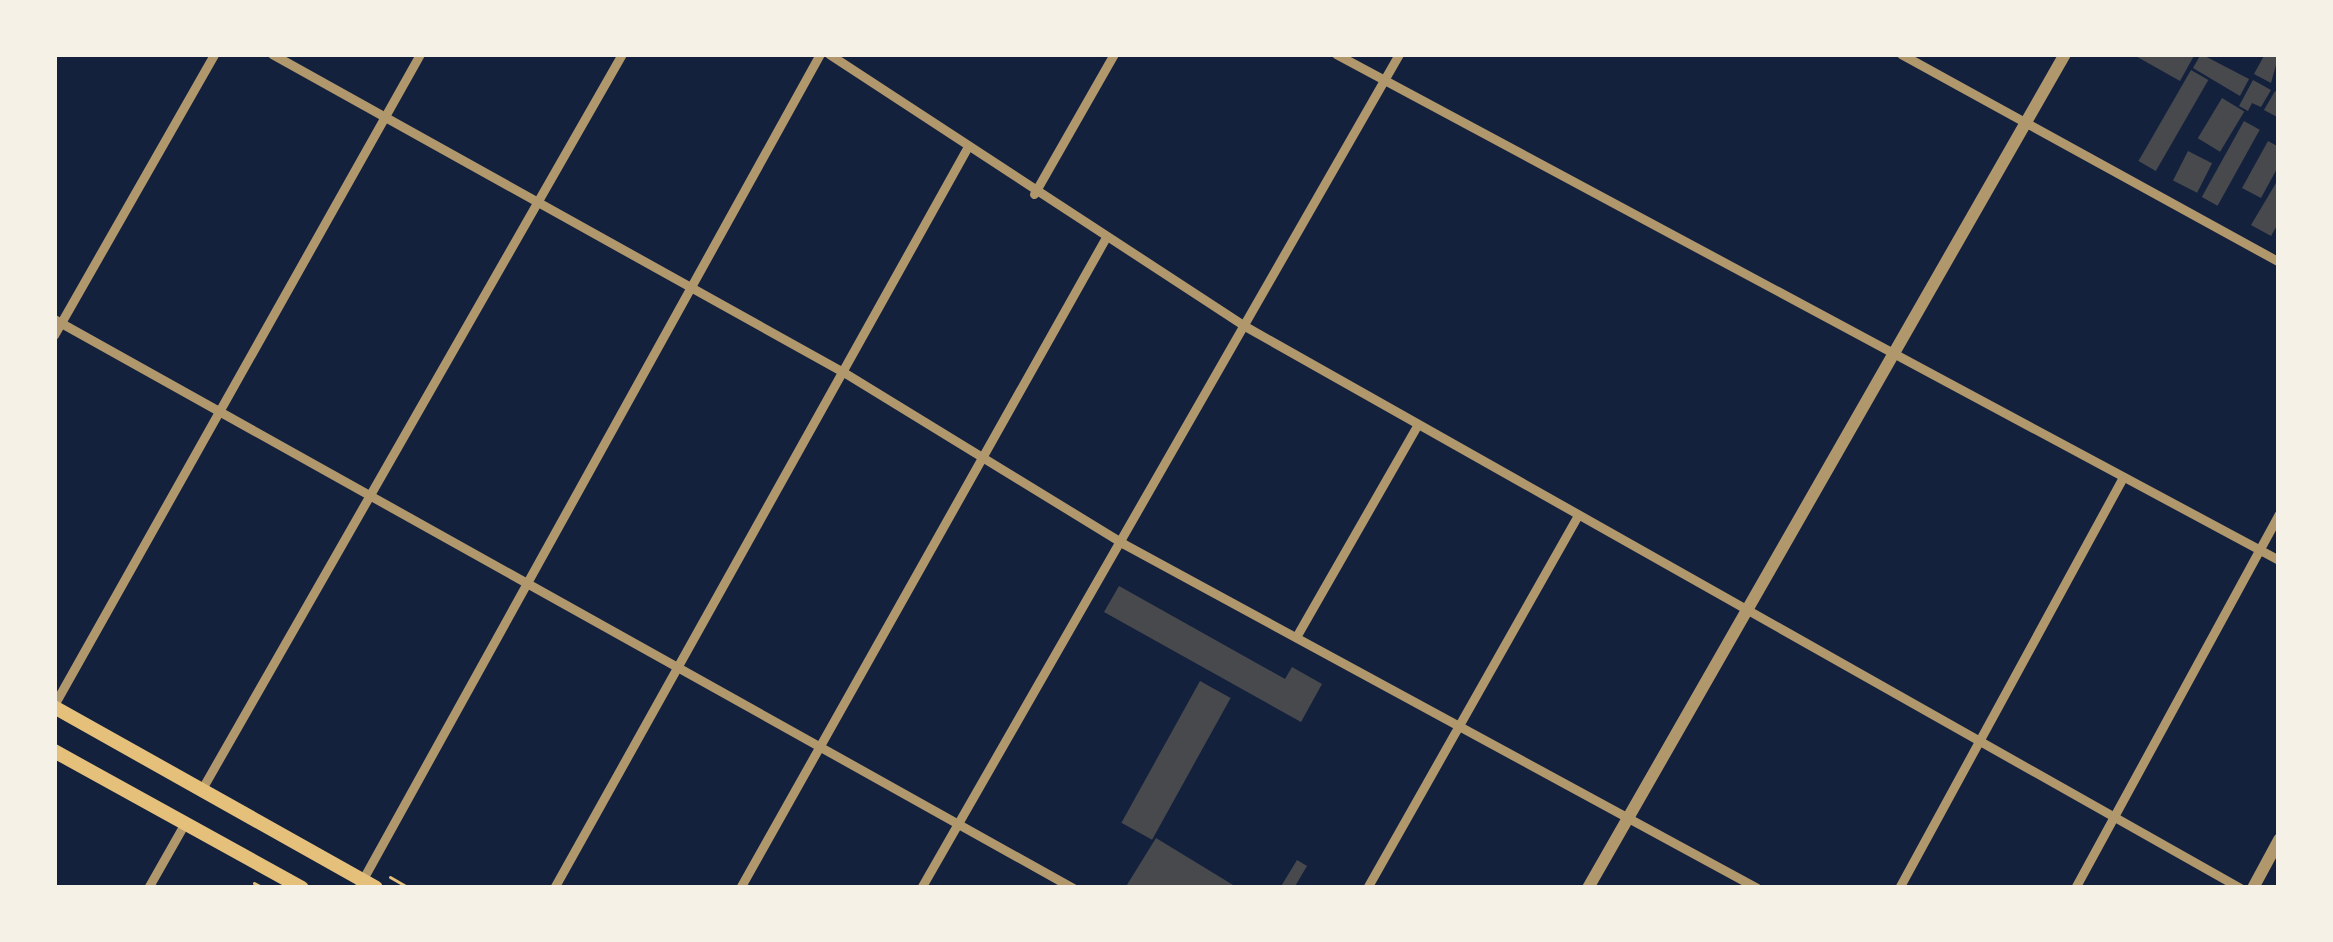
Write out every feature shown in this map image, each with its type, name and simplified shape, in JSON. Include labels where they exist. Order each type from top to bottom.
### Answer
[{"type":"main road","points":[[54,706],[203,787],[366,885]]},
{"type":"main road","points":[[54,751],[302,888]]},
{"type":"street","points":[[54,335],[57,320],[214,54]]},
{"type":"street","points":[[272,54],[844,374],[1124,544],[1757,888]]},
{"type":"street","points":[[54,706],[420,54]]},
{"type":"street","points":[[203,787],[622,54]]},
{"type":"street","points":[[366,885],[820,54]]},
{"type":"street","points":[[830,54],[1034,194],[1243,325],[1982,748],[2240,888]]},
{"type":"street","points":[[1034,194],[1114,54]]},
{"type":"street","points":[[1336,54],[2279,560]]},
{"type":"street","points":[[921,888],[1124,544],[1399,54]]},
{"type":"street","points":[[1901,54],[2279,262]]},
{"type":"street","points":[[1588,888],[1897,359],[2065,54]]},
{"type":"street","points":[[554,888],[681,670],[968,148]]},
{"type":"street","points":[[740,888],[1105,239]]},
{"type":"street","points":[[57,320],[1072,888]]},
{"type":"street","points":[[1296,637],[1417,426]]},
{"type":"street","points":[[1899,888],[1982,748],[2123,478]]},
{"type":"street","points":[[2075,888],[2279,514]]},
{"type":"street","points":[[1367,888],[1576,518]]},
{"type":"street","points":[[148,888],[185,824]]},
{"type":"street","points":[[2253,888],[2279,840]]},
{"type":"building","points":[[2132,54],[2195,54],[2180,81]]},
{"type":"building","points":[[2201,54],[2249,79],[2240,96],[2193,68]]},
{"type":"building","points":[[2265,54],[2279,54],[2271,83],[2254,74]]},
{"type":"building","points":[[2191,70],[2208,80],[2156,171],[2138,161]]},
{"type":"building","points":[[2253,80],[2271,90],[2261,107],[2252,103],[2248,111],[2239,106]]},
{"type":"building","points":[[2275,91],[2279,93],[2279,118],[2264,110]]},
{"type":"building","points":[[2222,98],[2244,111],[2220,152],[2198,138]]},
{"type":"building","points":[[2244,121],[2260,130],[2218,206],[2202,197]]},
{"type":"building","points":[[2268,141],[2279,147],[2279,165],[2261,198],[2242,188]]},
{"type":"building","points":[[2188,151],[2212,163],[2197,193],[2173,180]]},
{"type":"building","points":[[2279,178],[2279,222],[2271,236],[2251,225]]},
{"type":"building","points":[[1119,586],[1285,679],[1292,667],[1322,684],[1301,722],[1104,612]]},
{"type":"building","points":[[1200,681],[1231,698],[1152,840],[1121,823]]},
{"type":"building","points":[[1156,838],[1238,888],[1125,888]]},
{"type":"building","points":[[1297,860],[1307,866],[1294,888],[1280,888]]}]
